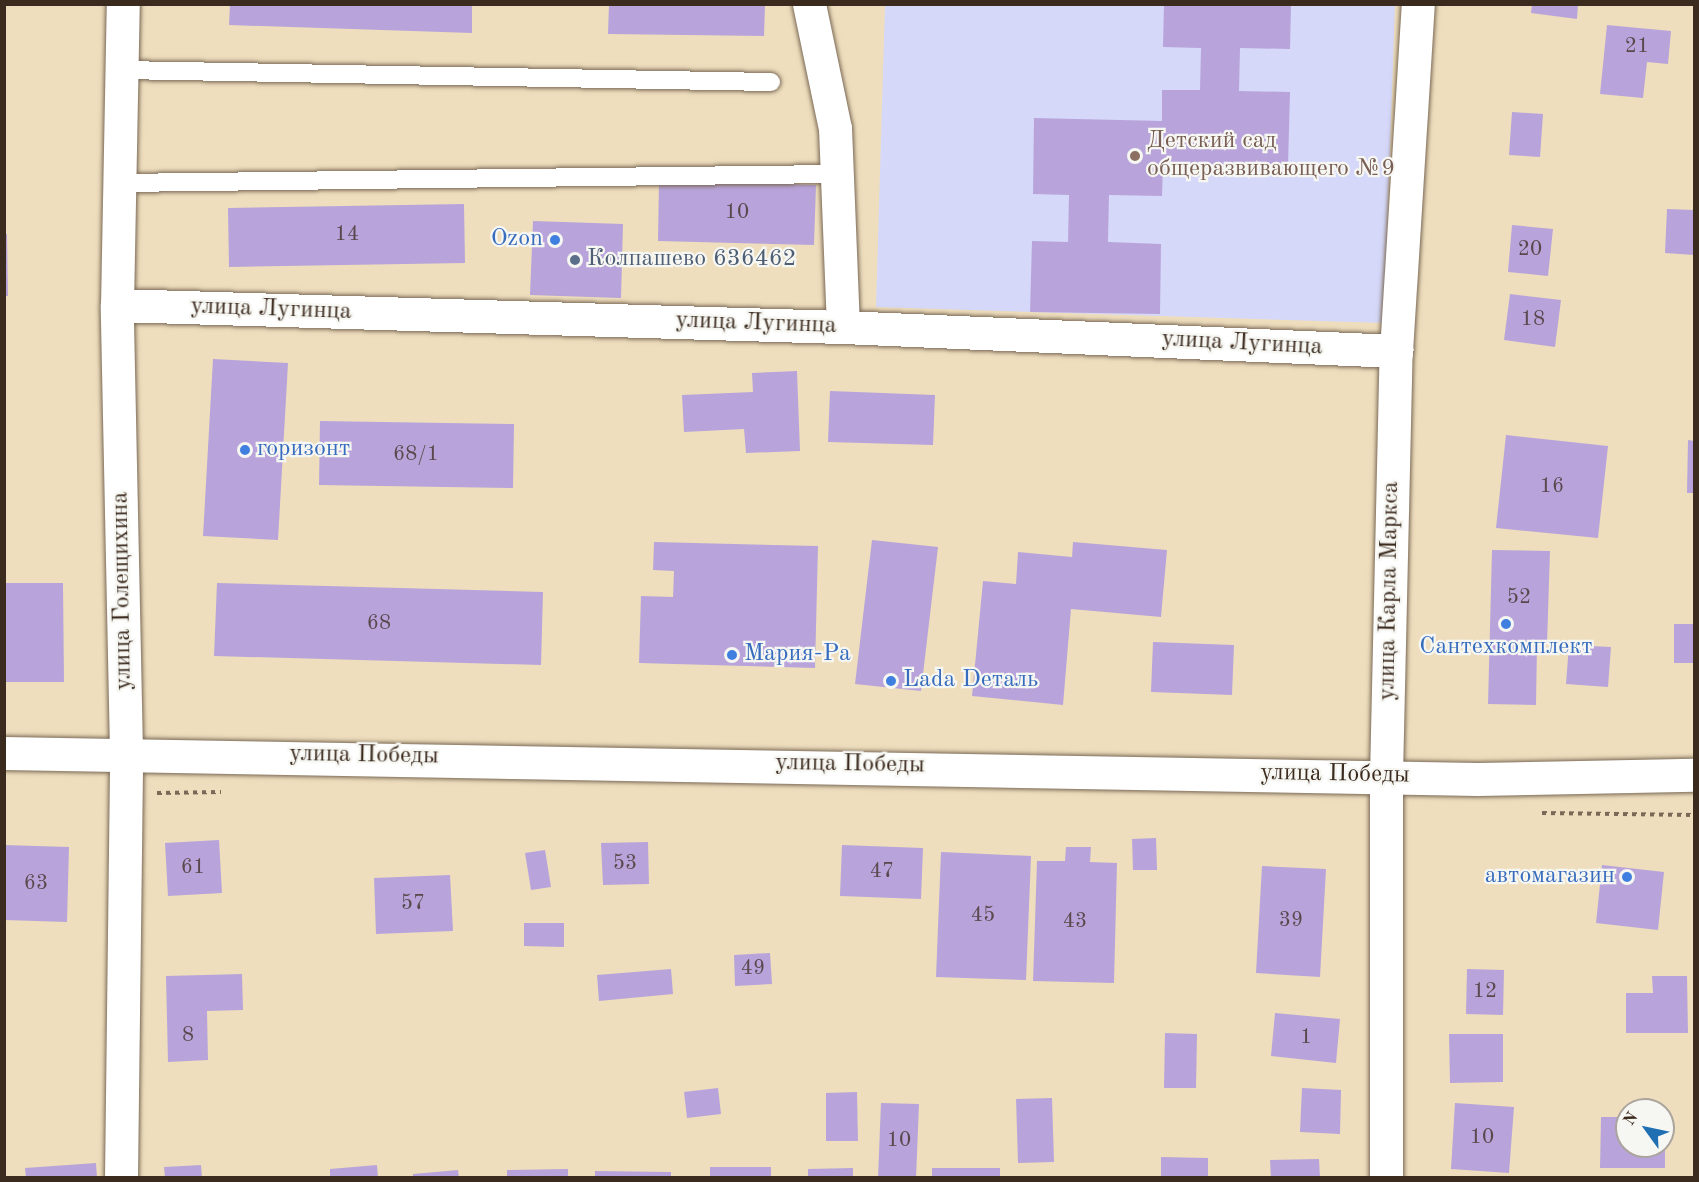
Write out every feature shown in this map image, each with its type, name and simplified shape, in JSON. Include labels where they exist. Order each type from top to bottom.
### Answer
[{"type":"street","name":"улица Голещихина","points":[[121,1178],[126,751],[117,306],[123,4]]},
{"type":"street","points":[[808,4],[835,128],[835,174],[843,327]]},
{"type":"street","name":"улица Карла Маркса","points":[[1386,1178],[1386,776],[1396,351],[1418,4]]},
{"type":"street","name":"улица Лугинца","points":[[117,306],[843,327],[1396,351]]},
{"type":"street","name":"улица Победы","points":[[4,753],[126,751],[1386,776],[1695,775]]},
{"type":"lane","points":[[122,70],[771,82]]},
{"type":"lane","points":[[119,183],[835,174]]},
{"type":"shaded area","name":"Детский сад общеразвивающего №9","points":[[885,5],[1395,5],[1384,323],[876,307]]},
{"type":"building","points":[[230,4],[472,4],[472,33],[229,25]]},
{"type":"building","points":[[609,4],[765,4],[764,36],[608,34]]},
{"type":"building","points":[[1164,4],[1291,4],[1290,49],[1240,48],[1239,91],[1290,92],[1288,166],[1163,163],[1162,196],[1109,195],[1108,242],[1161,244],[1160,314],[1030,312],[1032,241],[1068,242],[1069,195],[1033,194],[1034,118],[1162,121],[1162,90],[1200,90],[1201,48],[1163,47]]},
{"type":"building","points":[[1532,4],[1578,4],[1577,19],[1531,13]]},
{"type":"building","points":[[1607,25],[1671,31],[1668,64],[1647,62],[1643,98],[1600,94]]},
{"type":"building","points":[[1512,112],[1543,114],[1540,157],[1509,155]]},
{"type":"building","points":[[659,180],[816,185],[814,245],[658,241]]},
{"type":"building","points":[[464,204],[465,263],[229,267],[228,208]]},
{"type":"building","points":[[1667,209],[1694,210],[1694,255],[1665,253]]},
{"type":"building","points":[[533,221],[623,224],[621,298],[530,295]]},
{"type":"building","points":[[1512,225],[1553,229],[1548,276],[1508,272]]},
{"type":"building","points":[[4,234],[7,234],[8,296],[4,296]]},
{"type":"building","points":[[1510,294],[1561,300],[1555,347],[1504,340]]},
{"type":"building","name":"горизонт","points":[[213,359],[288,363],[278,540],[203,536]]},
{"type":"building","points":[[797,371],[800,451],[746,453],[744,429],[684,432],[682,395],[753,392],[752,373]]},
{"type":"building","points":[[830,391],[935,395],[933,445],[828,442]]},
{"type":"building","points":[[320,421],[514,424],[513,488],[319,485]]},
{"type":"building","points":[[1506,435],[1608,446],[1598,538],[1496,528]]},
{"type":"building","points":[[1688,440],[1694,441],[1694,493],[1687,493]]},
{"type":"building","points":[[872,540],[938,547],[921,691],[855,684]]},
{"type":"building","points":[[654,542],[818,546],[815,668],[639,663],[641,596],[673,597],[674,571],[653,570]]},
{"type":"building","points":[[1073,542],[1167,550],[1161,617],[1071,609],[1063,705],[972,696],[983,581],[1016,584],[1018,552],[1072,557]]},
{"type":"building","points":[[1492,550],[1550,551],[1547,645],[1537,645],[1536,705],[1488,704]]},
{"type":"building","points":[[4,583],[63,583],[64,682],[4,682]]},
{"type":"building","points":[[217,583],[543,592],[541,665],[214,656]]},
{"type":"building","points":[[1674,624],[1694,624],[1694,663],[1674,663]]},
{"type":"building","points":[[1153,642],[1234,645],[1232,695],[1151,692]]},
{"type":"building","points":[[1569,645],[1611,647],[1608,687],[1566,684]]},
{"type":"building","points":[[1156,838],[1157,870],[1133,870],[1132,839]]},
{"type":"building","points":[[219,840],[222,893],[168,896],[165,843]]},
{"type":"building","points":[[648,842],[649,884],[603,885],[601,843]]},
{"type":"building","points":[[4,845],[69,847],[67,922],[4,920]]},
{"type":"building","points":[[842,845],[923,848],[921,899],[840,896]]},
{"type":"building","points":[[1066,847],[1091,847],[1090,862],[1117,863],[1114,983],[1033,981],[1037,861],[1065,861]]},
{"type":"building","points":[[545,850],[551,887],[531,890],[525,853]]},
{"type":"building","points":[[941,852],[1031,856],[1026,980],[936,977]]},
{"type":"building","points":[[1602,865],[1664,872],[1658,930],[1596,923]]},
{"type":"building","points":[[1262,866],[1326,869],[1320,977],[1256,973]]},
{"type":"building","points":[[450,875],[453,931],[376,934],[374,878]]},
{"type":"building","points":[[524,923],[564,923],[564,947],[524,946]]},
{"type":"building","points":[[770,953],[772,984],[735,986],[734,955]]},
{"type":"building","points":[[671,969],[673,994],[599,1001],[597,975]]},
{"type":"building","points":[[1467,969],[1504,970],[1503,1015],[1466,1014]]},
{"type":"building","points":[[242,974],[243,1010],[207,1011],[208,1060],[168,1062],[166,976]]},
{"type":"building","points":[[1652,976],[1687,976],[1688,1033],[1626,1033],[1626,993],[1653,993]]},
{"type":"building","points":[[1275,1013],[1340,1019],[1336,1063],[1271,1056]]},
{"type":"building","points":[[1165,1033],[1197,1034],[1196,1088],[1164,1088]]},
{"type":"building","points":[[1449,1034],[1503,1034],[1503,1082],[1450,1083]]},
{"type":"building","points":[[718,1088],[721,1114],[687,1118],[684,1092]]},
{"type":"building","points":[[1302,1088],[1341,1090],[1340,1134],[1300,1132]]},
{"type":"building","points":[[857,1092],[858,1141],[826,1141],[826,1093]]},
{"type":"building","points":[[1052,1098],[1054,1162],[1018,1163],[1016,1099]]},
{"type":"building","points":[[881,1103],[919,1104],[916,1178],[878,1178]]},
{"type":"building","points":[[1455,1103],[1514,1107],[1509,1173],[1451,1169]]},
{"type":"building","points":[[1601,1117],[1615,1117],[1615,1158],[1665,1158],[1665,1168],[1600,1168]]},
{"type":"building","points":[[1161,1157],[1208,1158],[1208,1178],[1161,1178]]},
{"type":"building","points":[[1319,1159],[1320,1178],[1271,1178],[1270,1160]]},
{"type":"building","points":[[96,1163],[97,1178],[26,1178],[25,1168]]},
{"type":"building","points":[[201,1165],[202,1178],[165,1178],[164,1167]]},
{"type":"building","points":[[377,1165],[378,1178],[330,1178],[330,1169]]},
{"type":"building","points":[[710,1167],[771,1167],[771,1178],[710,1178]]},
{"type":"building","points":[[853,1168],[853,1178],[808,1178],[808,1169]]},
{"type":"building","points":[[932,1168],[1000,1168],[1000,1178],[932,1178]]},
{"type":"building","points":[[568,1169],[568,1178],[507,1178],[507,1170]]},
{"type":"building","points":[[458,1170],[459,1178],[413,1178],[413,1174]]},
{"type":"building","points":[[595,1171],[671,1172],[671,1178],[595,1178]]},
{"type":"place","name":"Детский сад общеразвивающего №9","points":[[1135,156]]},
{"type":"place","name":"Ozon","points":[[555,240]]},
{"type":"place","name":"Колпашево 636462","points":[[575,260]]},
{"type":"place","name":"горизонт","points":[[245,450]]},
{"type":"place","name":"Сантехкомплект","points":[[1506,624]]},
{"type":"place","name":"Мария-Ра","points":[[732,655]]},
{"type":"place","name":"Lada Dеталь","points":[[891,681]]},
{"type":"place","name":"автомагазин","points":[[1627,877]]}]
